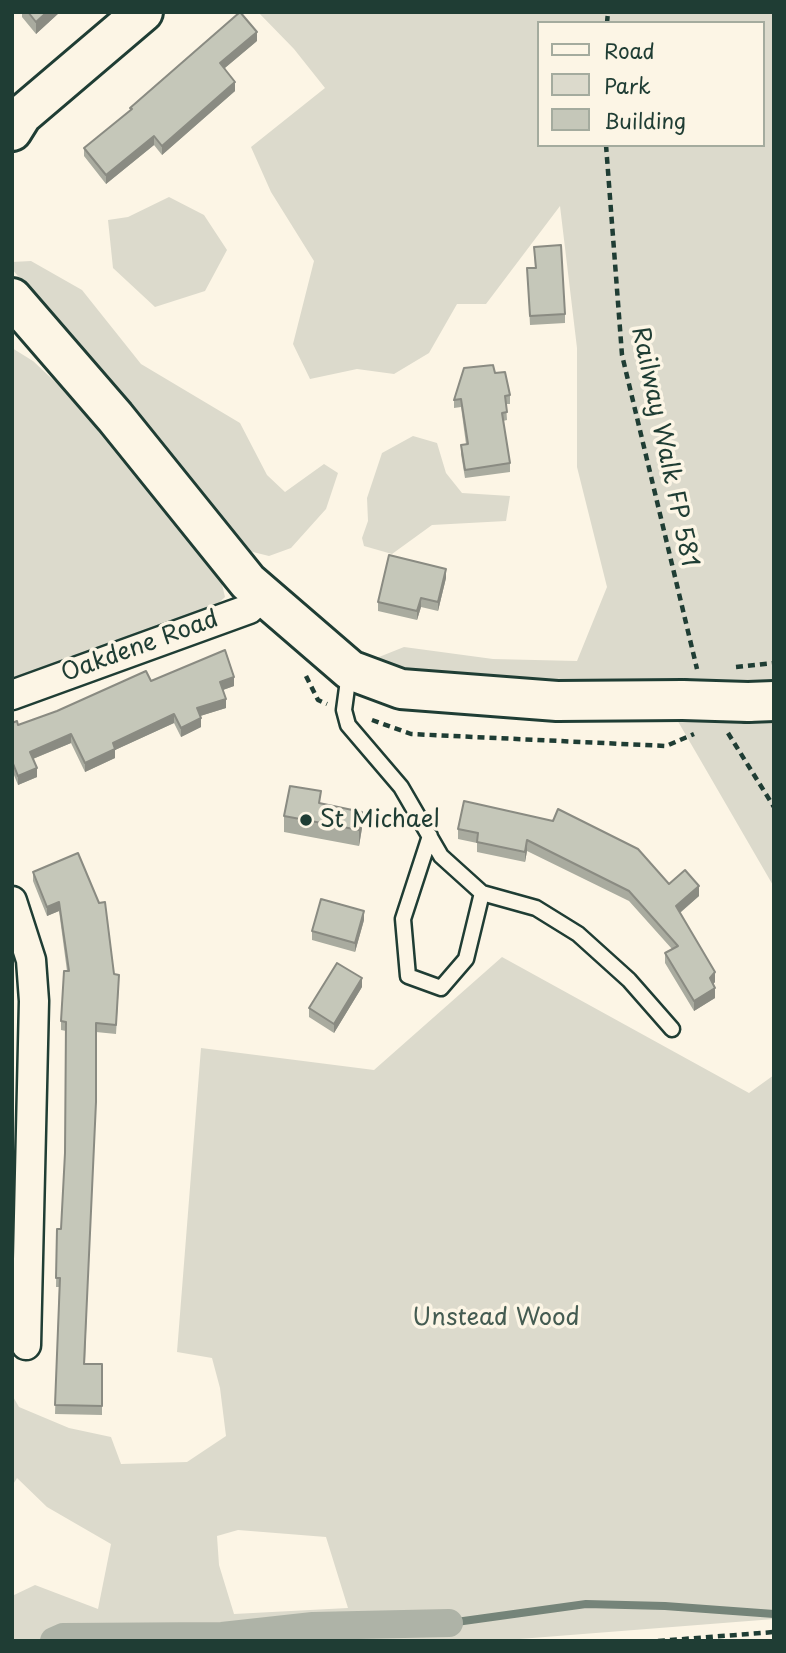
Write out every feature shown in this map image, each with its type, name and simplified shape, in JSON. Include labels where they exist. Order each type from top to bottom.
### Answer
[{"type":"main road","points":[[15,122],[143,12]]},
{"type":"main road","points":[[12,298],[115,417],[248,582],[350,670],[401,689],[557,701],[694,684],[747,708]]},
{"type":"main road","points":[[12,322],[47,341]]},
{"type":"street","name":"Oakdene Road","points":[[12,695],[249,609],[264,594]]},
{"type":"street","points":[[12,901],[32,960],[34,1000],[26,1345]]},
{"type":"lane","points":[[350,670],[344,710],[348,725],[401,787],[441,856],[482,893],[536,908],[578,934],[629,980],[673,1029]]},
{"type":"lane","points":[[429,836],[403,919],[408,976],[441,988],[466,959],[482,893]]},
{"type":"path","name":"Railway Walk FP 581","points":[[606,147],[622,355],[694,684]]},
{"type":"path","points":[[747,708],[774,807]]},
{"type":"path","points":[[658,1641],[774,1632]]},
{"type":"green space","points":[[258,12],[774,12],[774,687],[649,690],[419,676],[369,661],[404,647],[493,659],[577,661],[607,587],[577,467],[577,348],[560,206],[486,304],[457,304],[429,353],[394,374],[357,369],[310,379],[293,344],[314,261],[271,192],[251,147],[325,88],[294,49]]},
{"type":"green space","points":[[169,197],[204,215],[227,250],[205,291],[155,307],[113,268],[108,220],[128,217]]},
{"type":"green space","points":[[31,261],[82,290],[141,364],[240,423],[267,475],[285,492],[324,464],[338,473],[326,509],[291,548],[269,556],[249,551],[12,269],[12,262]]},
{"type":"green space","points":[[12,348],[33,361],[64,390],[148,486],[220,576],[225,597],[206,615],[12,685]]},
{"type":"green space","points":[[413,436],[437,443],[446,473],[462,493],[510,496],[506,521],[432,525],[392,554],[364,546],[362,538],[368,521],[367,498],[382,453]]},
{"type":"green space","points":[[774,713],[774,887],[676,718]]},
{"type":"green space","name":"Unstead Wood","points":[[502,957],[749,1093],[774,1075],[774,1619],[494,1641],[12,1641],[12,1596],[35,1585],[98,1609],[111,1544],[47,1507],[17,1478],[12,1486],[12,1395],[19,1407],[69,1428],[111,1437],[121,1464],[187,1462],[226,1436],[220,1388],[212,1358],[177,1352],[201,1048],[374,1070]],"holes":[[[238,1530],[326,1537],[348,1608],[234,1614],[219,1565],[217,1536]]]},
{"type":"building","points":[[28,12],[47,12],[36,22]]},
{"type":"building","points":[[240,12],[257,32],[220,63],[235,82],[162,146],[154,136],[106,175],[84,148],[132,109],[130,108]]},
{"type":"building","points":[[561,245],[565,314],[530,316],[527,268],[536,268],[534,247]]},
{"type":"building","points":[[493,365],[495,373],[505,372],[510,395],[505,396],[507,412],[502,413],[510,463],[465,470],[461,445],[468,444],[461,399],[454,400],[464,368]]},
{"type":"building","points":[[389,555],[446,569],[438,602],[421,598],[417,611],[378,602]]},
{"type":"building","points":[[225,650],[234,677],[220,682],[226,699],[197,708],[201,718],[181,728],[174,714],[113,743],[115,749],[85,763],[71,734],[30,752],[37,768],[18,776],[12,761],[12,723],[17,721],[18,725],[57,711],[146,671],[151,681]]},
{"type":"building","points":[[290,786],[321,791],[319,803],[362,812],[359,830],[284,816]]},
{"type":"building","points":[[464,801],[553,821],[558,809],[638,849],[669,884],[685,870],[699,886],[676,906],[715,972],[710,978],[715,988],[694,1001],[665,953],[678,946],[629,891],[527,840],[525,852],[477,842],[478,833],[458,829]]},
{"type":"building","points":[[78,853],[99,903],[105,902],[114,974],[119,975],[116,1025],[96,1023],[96,1102],[84,1364],[102,1364],[102,1406],[55,1405],[60,1278],[56,1278],[57,1229],[61,1229],[65,1153],[66,1022],[61,1021],[64,971],[69,971],[59,902],[47,907],[33,872]]},
{"type":"building","points":[[321,899],[364,911],[355,943],[312,931]]},
{"type":"building","points":[[337,963],[362,978],[334,1024],[309,1008]]},
{"type":"waterway","points":[[449,1623],[586,1604],[665,1606],[774,1614]]},
{"type":"waterway","points":[[54,1641],[63,1637],[222,1636],[313,1626],[449,1623]]},
{"type":"place","name":"St Michael","points":[[306,820]]}]
